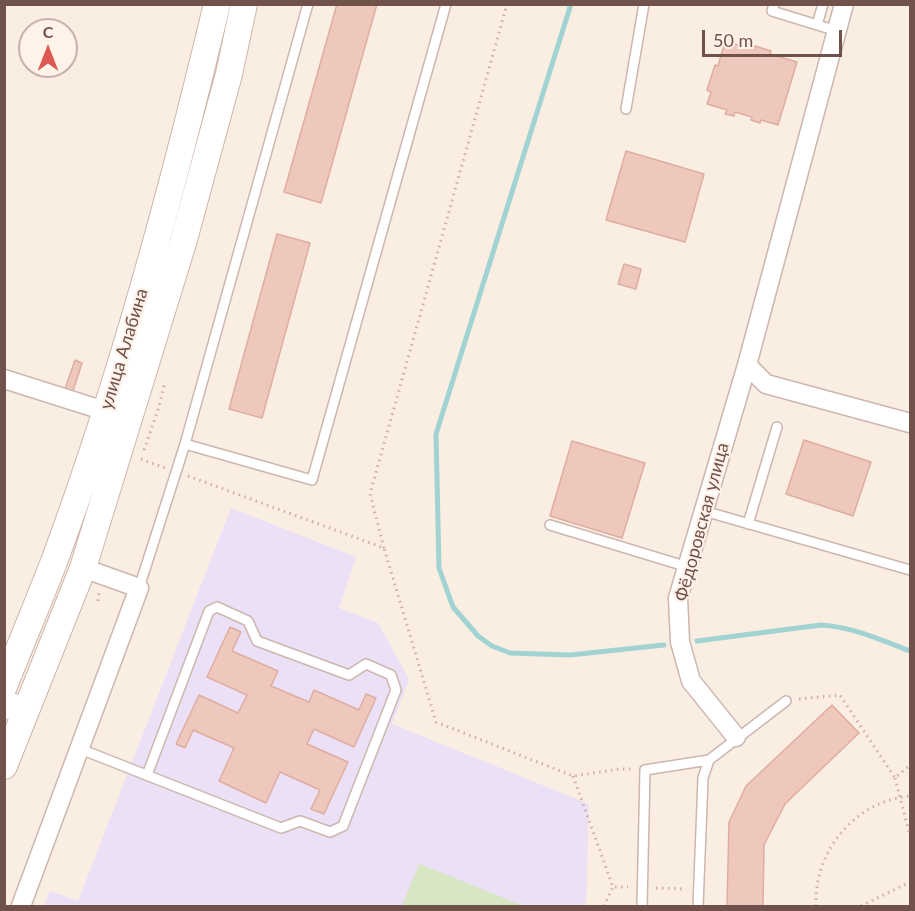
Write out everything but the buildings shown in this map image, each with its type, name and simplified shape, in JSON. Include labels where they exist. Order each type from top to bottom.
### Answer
[{"type":"street","name":"улица Алабина","points":[[4,686],[55,559],[105,411],[152,260],[217,4]]},
{"type":"street","points":[[4,766],[15,708],[83,568],[183,243],[229,74],[244,4]]},
{"type":"street","name":"Фёдоровская улица","points":[[736,737],[691,681],[680,642],[678,598],[747,365],[844,4]]},
{"type":"street","points":[[747,365],[766,384],[910,423]]},
{"type":"street","points":[[4,379],[105,411]]},
{"type":"street","points":[[21,906],[139,588],[83,568]]},
{"type":"lane","points":[[139,588],[185,444],[308,4]]},
{"type":"lane","points":[[185,444],[312,480],[446,4]]},
{"type":"lane","points":[[626,109],[644,4]]},
{"type":"lane","points":[[774,4],[772,11],[837,31]]},
{"type":"lane","points":[[817,25],[823,4]]},
{"type":"lane","points":[[748,524],[777,427]]},
{"type":"lane","points":[[704,511],[910,570]]},
{"type":"lane","points":[[550,525],[687,567]]},
{"type":"lane","points":[[80,749],[280,828],[300,821],[330,832],[343,826],[392,701],[396,690],[391,675],[366,664],[349,675],[257,640],[248,621],[217,607],[209,611],[147,775]]},
{"type":"lane","points":[[698,906],[703,778],[709,760],[736,737],[786,701]]},
{"type":"lane","points":[[642,906],[645,770],[709,760]]},
{"type":"path","points":[[507,4],[370,494],[436,722],[573,776],[620,768],[645,770]]},
{"type":"path","points":[[141,459],[384,548]]},
{"type":"path","points":[[786,701],[840,695],[895,778],[910,836]]},
{"type":"path","points":[[895,778],[910,765]]},
{"type":"path","points":[[573,776],[614,887],[604,906]]},
{"type":"path","points":[[816,906],[818,879],[826,856],[838,835],[856,818],[877,805],[910,796]]},
{"type":"path","points":[[861,906],[910,882]]},
{"type":"path","points":[[614,887],[699,889]]},
{"type":"shaded area","points":[[231,508],[356,557],[339,608],[378,623],[409,679],[392,724],[589,804],[586,906],[44,906],[50,891],[78,901]]},
{"type":"green space","points":[[420,864],[524,906],[402,906]]},
{"type":"waterway","points":[[571,4],[436,434],[439,568],[453,607],[478,636],[492,646],[510,653],[570,655],[664,645]]},
{"type":"waterway","points":[[697,641],[821,625],[856,631],[910,651]]}]
